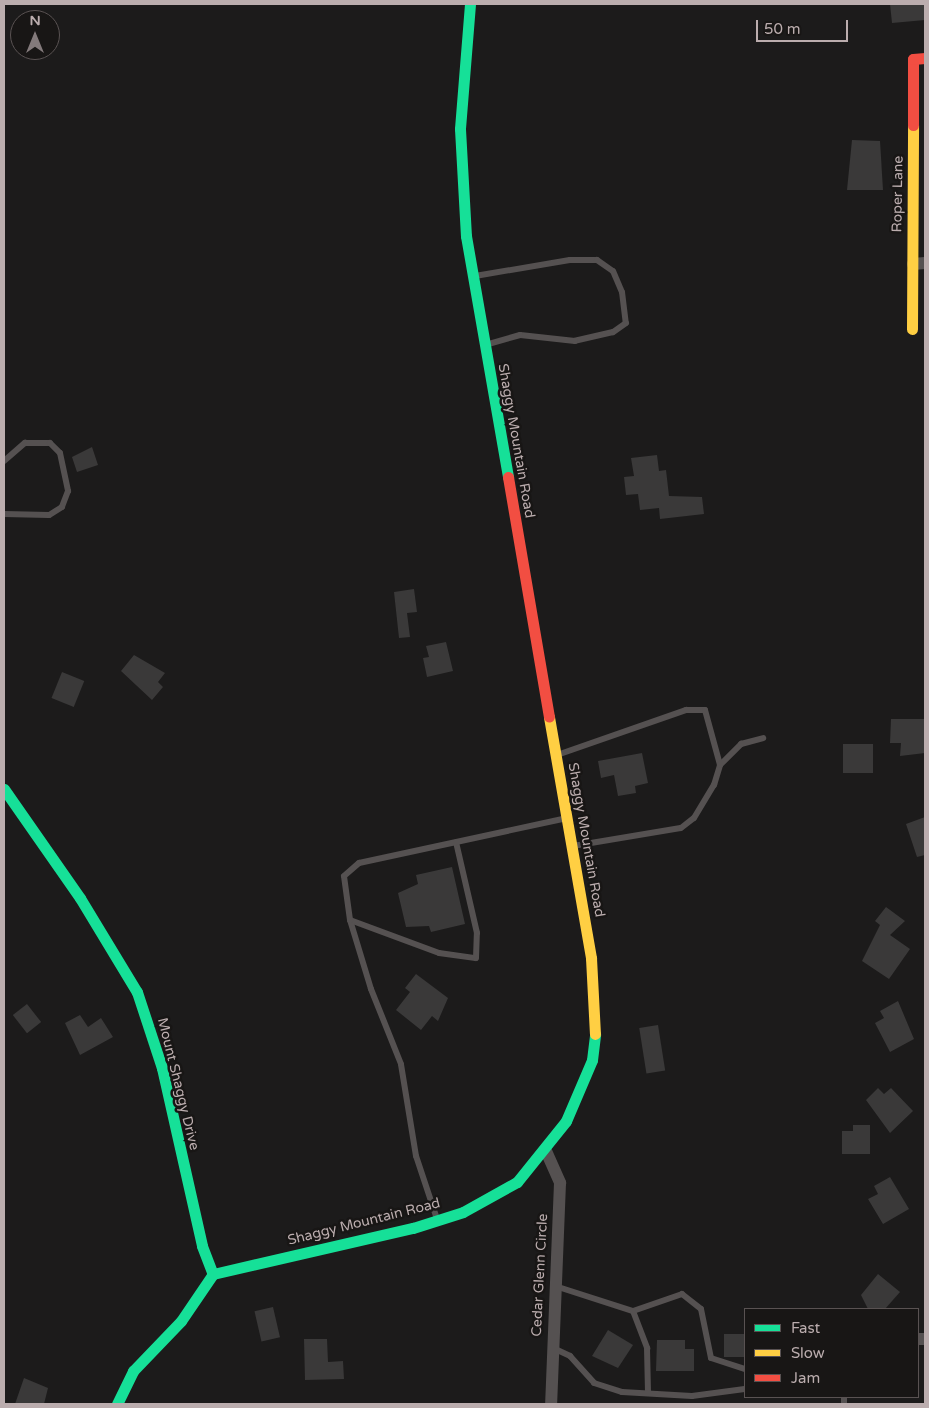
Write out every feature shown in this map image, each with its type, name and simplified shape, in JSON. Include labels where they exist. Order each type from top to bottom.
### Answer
[{"type":"street","name":"Shaggy Mountain Road","points":[[213,1274],[438,1220],[509,1187],[546,1151],[580,1095],[592,1060],[596,1029],[591,958],[471,277],[460,129],[470,4]]},
{"type":"street","name":"Roper Lane","points":[[912,330],[919,263],[913,59],[925,58]]},
{"type":"street","name":"Mount Shaggy Drive","points":[[4,789],[80,898],[137,992],[162,1068],[202,1246],[213,1274]]},
{"type":"street","name":"Cedar Glenn Circle","points":[[546,1151],[560,1183],[551,1348],[551,1404]]},
{"type":"street","points":[[116,1404],[133,1371],[181,1321],[213,1274]]},
{"type":"lane","points":[[471,277],[570,260],[597,260],[613,271],[622,292],[626,323],[613,332],[575,341],[520,335],[484,345]]},
{"type":"lane","points":[[4,461],[25,443],[50,443],[60,453],[68,491],[62,507],[49,514],[4,514]]},
{"type":"lane","points":[[556,756],[686,710],[705,710],[720,765]]},
{"type":"lane","points":[[572,846],[681,828],[699,810],[720,765],[741,744],[763,738]]},
{"type":"lane","points":[[438,1220],[416,1156],[401,1064],[371,990],[350,920],[344,876],[359,863],[567,818]]},
{"type":"lane","points":[[350,920],[439,953],[476,958],[477,934],[456,842]]},
{"type":"lane","points":[[554,1286],[633,1310],[682,1294],[701,1309],[710,1358],[744,1368]]},
{"type":"lane","points":[[633,1310],[647,1348],[648,1394]]},
{"type":"lane","points":[[551,1348],[570,1356],[594,1383],[622,1392],[692,1396],[744,1389]]},
{"type":"building","points":[[890,4],[925,4],[925,20],[892,23]]},
{"type":"building","points":[[852,140],[880,141],[883,190],[847,190]]},
{"type":"building","points":[[92,447],[98,465],[77,472],[72,457]]},
{"type":"building","points":[[657,455],[659,471],[666,470],[669,496],[702,497],[704,514],[660,519],[659,508],[640,510],[638,494],[626,495],[624,477],[634,476],[631,458]]},
{"type":"building","points":[[414,589],[417,612],[407,613],[410,637],[399,638],[394,592]]},
{"type":"building","points":[[446,642],[453,671],[427,677],[423,658],[429,657],[426,646]]},
{"type":"building","points":[[134,655],[165,673],[158,682],[163,687],[152,700],[121,671]]},
{"type":"building","points":[[62,672],[84,681],[74,707],[52,698]]},
{"type":"building","points":[[891,719],[925,719],[925,753],[900,756],[901,743],[890,743]]},
{"type":"building","points":[[843,744],[873,744],[873,773],[843,773]]},
{"type":"building","points":[[642,753],[648,783],[635,786],[636,793],[618,796],[614,775],[601,778],[598,761]]},
{"type":"building","points":[[925,817],[925,855],[917,857],[906,824]]},
{"type":"building","points":[[452,867],[465,924],[431,932],[429,926],[406,927],[398,893],[418,884],[416,875]]},
{"type":"building","points":[[886,907],[905,921],[890,935],[910,949],[889,979],[862,961],[880,925],[875,921]]},
{"type":"building","points":[[416,974],[448,998],[438,1021],[432,1016],[421,1030],[396,1010],[410,992],[405,988]]},
{"type":"building","points":[[898,1001],[914,1039],[890,1052],[875,1023],[884,1018],[880,1011]]},
{"type":"building","points":[[27,1004],[41,1022],[27,1033],[13,1015]]},
{"type":"building","points":[[80,1015],[88,1027],[101,1018],[113,1037],[80,1055],[65,1023]]},
{"type":"building","points":[[658,1025],[665,1070],[646,1073],[639,1028]]},
{"type":"building","points":[[878,1088],[884,1094],[891,1088],[913,1111],[890,1133],[866,1100]]},
{"type":"building","points":[[853,1125],[870,1125],[870,1154],[842,1154],[842,1131],[853,1131]]},
{"type":"building","points":[[890,1177],[909,1209],[883,1224],[868,1199],[878,1194],[874,1186]]},
{"type":"building","points":[[878,1274],[900,1292],[886,1308],[868,1308],[861,1295]]},
{"type":"building","points":[[273,1307],[280,1337],[261,1341],[254,1311]]},
{"type":"building","points":[[608,1330],[633,1345],[618,1368],[592,1356]]},
{"type":"building","points":[[724,1334],[744,1334],[744,1357],[724,1357]]},
{"type":"building","points":[[304,1339],[327,1339],[328,1362],[343,1361],[344,1379],[305,1380]]},
{"type":"building","points":[[657,1340],[685,1340],[685,1349],[694,1349],[694,1371],[656,1371]]},
{"type":"building","points":[[24,1378],[48,1388],[44,1404],[15,1404]]},
{"type":"traffic: fast","points":[[470,4],[460,129],[466,236],[508,477]]},
{"type":"traffic: fast","points":[[4,789],[80,898],[137,992],[162,1068],[202,1246],[213,1274]]},
{"type":"traffic: fast","points":[[117,1404],[133,1371],[181,1321],[213,1274],[413,1228],[463,1212],[517,1182],[566,1121],[592,1060],[595,1034]]},
{"type":"traffic: slow","points":[[912,329],[913,125]]},
{"type":"traffic: slow","points":[[549,717],[591,958],[595,1034]]},
{"type":"traffic: jam","points":[[913,125],[913,59],[925,58]]},
{"type":"traffic: jam","points":[[508,477],[549,717]]}]
